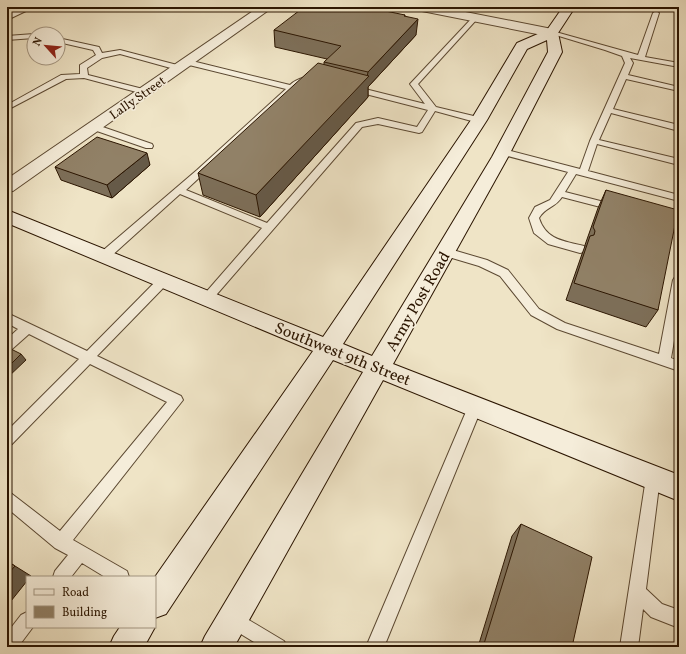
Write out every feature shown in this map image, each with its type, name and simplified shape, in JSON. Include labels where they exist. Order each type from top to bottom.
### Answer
[{"type":"main road","points":[[7,16],[26,7]]},
{"type":"main road","name":"Lally Street","points":[[7,187],[267,7]]},
{"type":"main road","points":[[422,7],[463,11],[475,18],[552,33]]},
{"type":"main road","points":[[156,600],[328,348],[478,120],[522,46],[552,33],[569,7]]},
{"type":"main road","name":"Army Post Road","points":[[216,647],[503,152],[555,52],[552,33]]},
{"type":"main road","name":"Southwest 9th Street","points":[[7,216],[328,348],[679,488]]},
{"type":"main road","points":[[125,647],[138,628]]},
{"type":"lane","points":[[641,58],[656,13]]},
{"type":"lane","points":[[433,108],[414,84],[475,18]]},
{"type":"lane","points":[[552,33],[608,48],[624,54],[679,65]]},
{"type":"lane","points":[[7,38],[26,36]]},
{"type":"lane","points":[[66,42],[96,49],[100,56]]},
{"type":"lane","points":[[84,76],[83,67],[100,56],[120,52],[291,88]]},
{"type":"lane","points":[[580,249],[552,241],[538,231],[534,218],[539,209],[554,202],[559,193],[578,172],[594,141],[629,63],[624,54]]},
{"type":"lane","points":[[7,108],[64,77],[84,76],[144,92]]},
{"type":"lane","points":[[623,76],[679,89]]},
{"type":"lane","points":[[104,256],[299,81],[317,80],[325,82]]},
{"type":"lane","points":[[341,85],[478,120]]},
{"type":"lane","points":[[207,298],[359,125],[378,121],[419,130],[433,108]]},
{"type":"lane","points":[[608,110],[679,128]]},
{"type":"lane","points":[[94,127],[149,146]]},
{"type":"lane","points":[[594,141],[679,162]]},
{"type":"lane","points":[[503,152],[679,198]]},
{"type":"lane","points":[[178,190],[269,227]]},
{"type":"lane","points":[[559,193],[627,211]]},
{"type":"lane","points":[[446,252],[483,263],[504,273],[535,312],[561,326],[679,366]]},
{"type":"lane","points":[[7,440],[164,280]]},
{"type":"lane","points":[[664,361],[679,280]]},
{"type":"lane","points":[[7,318],[176,400],[61,542]]},
{"type":"lane","points":[[7,347],[27,328]]},
{"type":"lane","points":[[376,647],[475,407]]},
{"type":"lane","points":[[629,647],[653,478]]},
{"type":"lane","points":[[7,499],[61,542],[119,576]]},
{"type":"lane","points":[[62,576],[80,552]]},
{"type":"lane","points":[[637,592],[657,611],[679,620]]},
{"type":"lane","points":[[232,619],[278,647]]},
{"type":"lane","points":[[7,647],[26,622]]},
{"type":"building","points":[[304,7],[366,7],[418,19],[368,72],[324,62],[341,46],[274,30]]},
{"type":"building","points":[[318,63],[369,76],[256,195],[198,173]]},
{"type":"building","points":[[97,137],[147,153],[107,185],[55,167]]},
{"type":"building","points":[[606,190],[678,210],[658,310],[574,283],[590,236],[594,235],[595,231],[593,227]]},
{"type":"building","points":[[7,347],[21,354],[7,368]]},
{"type":"building","points":[[521,524],[592,557],[572,647],[483,647]]},
{"type":"building","points":[[7,561],[15,566],[7,575]]}]
